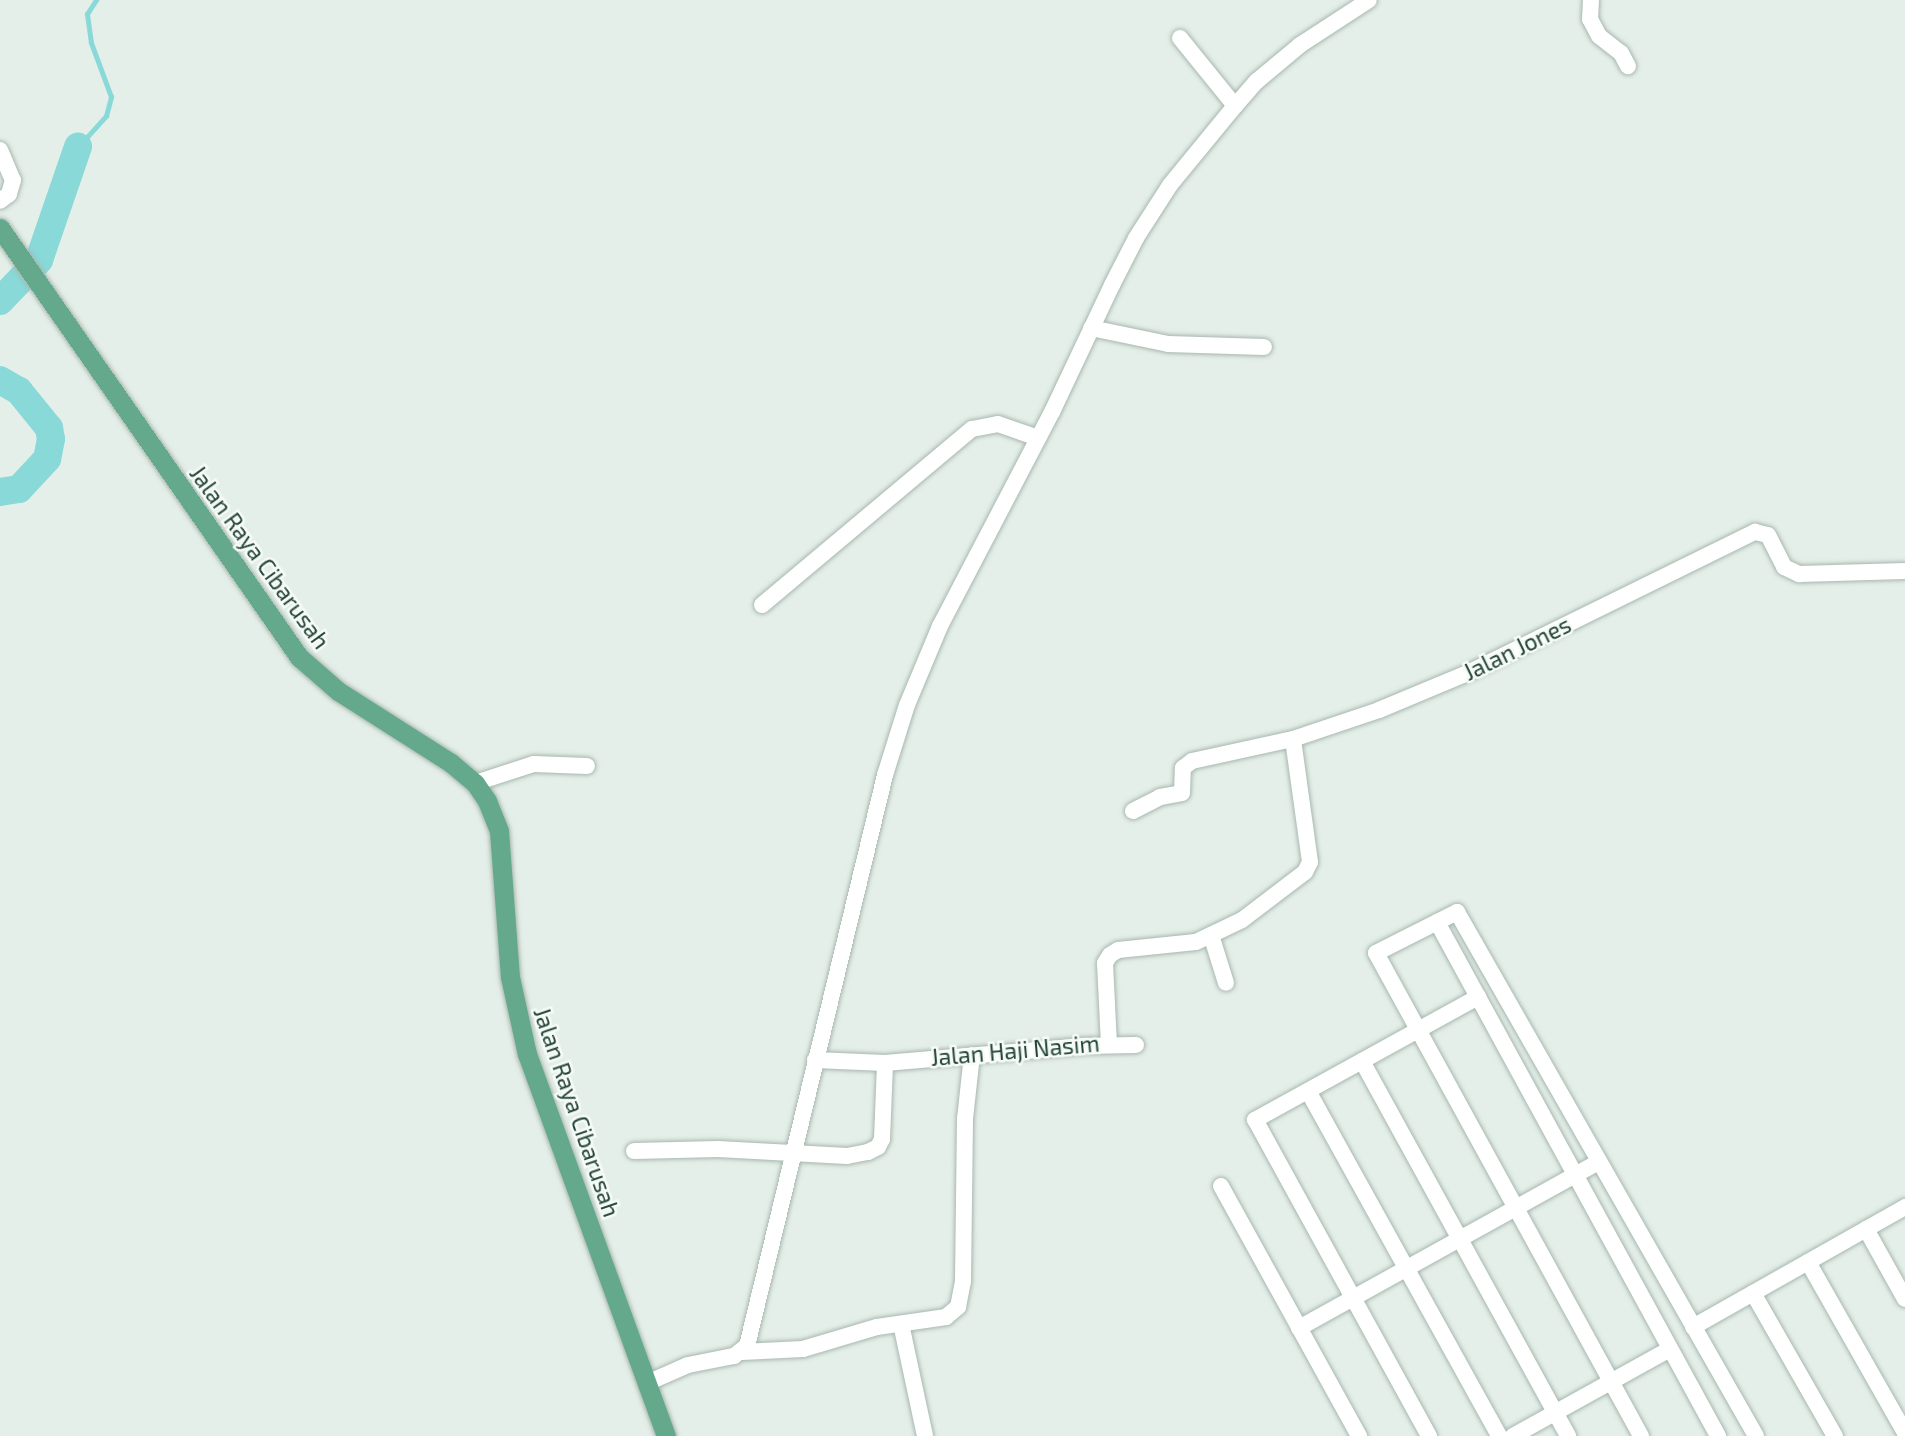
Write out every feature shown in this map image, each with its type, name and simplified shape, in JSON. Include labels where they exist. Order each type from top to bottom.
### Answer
[{"type":"main road","name":"Jalan Raya Cibarusah","points":[[0,228],[299,657],[329,684],[451,763],[475,783],[494,814],[499,831],[510,977],[527,1054],[666,1436]]},
{"type":"street","points":[[647,1383],[678,1368],[734,1356],[747,1346],[791,1154],[885,775],[906,705],[940,626],[1038,438],[1136,237],[1170,185],[1257,81],[1300,45],[1369,0]]},
{"type":"street","points":[[1591,0],[1590,19],[1599,36],[1621,53],[1628,66]]},
{"type":"street","points":[[1180,37],[1235,106]]},
{"type":"street","points":[[0,150],[13,180],[9,194],[0,201]]},
{"type":"street","points":[[1091,328],[1168,344],[1264,347]]},
{"type":"street","points":[[762,604],[972,429],[998,424],[1038,438]]},
{"type":"street","name":"Jalan Jones","points":[[1133,811],[1160,797],[1182,793],[1184,768],[1192,761],[1293,739],[1379,710],[1470,672],[1755,532],[1768,535],[1784,567],[1799,574],[1905,571]]},
{"type":"street","name":"Jalan Haji Nasim","points":[[815,1060],[885,1063],[1110,1045],[1105,962],[1110,955],[1118,950],[1184,945],[1211,935],[1242,920],[1305,872],[1310,862],[1293,739]]},
{"type":"street","points":[[475,783],[534,764],[587,766]]},
{"type":"street","points":[[1641,1436],[1376,953],[1457,912],[1756,1436]]},
{"type":"street","points":[[1437,922],[1718,1436]]},
{"type":"street","points":[[1211,935],[1226,983]]},
{"type":"street","points":[[1429,1436],[1255,1120],[1478,997]]},
{"type":"street","points":[[1110,1045],[1136,1045]]},
{"type":"street","points":[[742,1352],[803,1349],[833,1338],[946,1317],[961,1302],[965,1119],[972,1055]]},
{"type":"street","points":[[1362,1061],[1568,1436]]},
{"type":"street","points":[[634,1151],[718,1149],[847,1156],[878,1147],[882,1139],[885,1063]]},
{"type":"street","points":[[1308,1091],[1499,1436]]},
{"type":"street","points":[[1299,1328],[1600,1162]]},
{"type":"street","points":[[1221,1186],[1359,1436]]},
{"type":"street","points":[[1693,1327],[1905,1207]]},
{"type":"street","points":[[1866,1229],[1905,1299]]},
{"type":"street","points":[[1808,1262],[1905,1433]]},
{"type":"street","points":[[1753,1293],[1835,1436]]},
{"type":"street","points":[[901,1324],[925,1436]]},
{"type":"street","points":[[1513,1436],[1670,1349]]},
{"type":"waterway","points":[[78,147],[106,116],[111,97],[91,43],[87,14],[96,0]]},
{"type":"waterway","points":[[0,301],[39,260],[78,147]]},
{"type":"waterway","points":[[0,380],[19,391],[49,428],[51,439],[47,459],[19,489],[0,492]]}]
